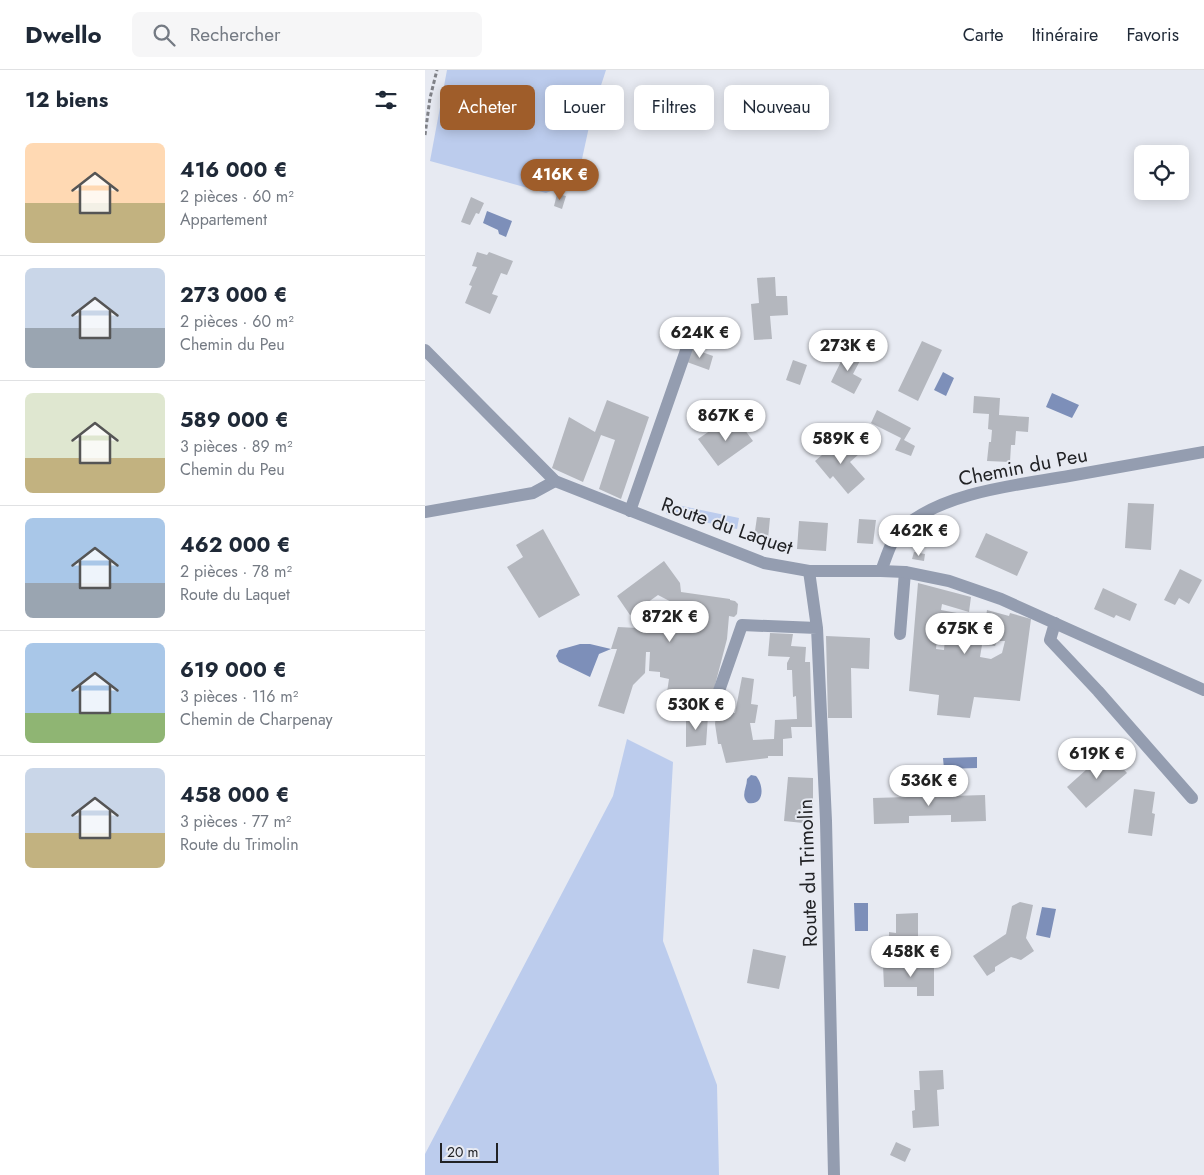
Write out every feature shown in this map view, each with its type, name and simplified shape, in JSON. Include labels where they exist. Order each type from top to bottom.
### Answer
[{"type":"street","points":[[630,511],[690,339]]},
{"type":"street","name":"Route du Laquet","points":[[425,350],[555,480],[764,563],[809,571],[881,570],[905,572],[949,581],[978,590],[1204,690]]},
{"type":"street","name":"Chemin du Peu","points":[[881,570],[894,538],[902,528],[933,508],[951,501],[1027,484],[1204,452]]},
{"type":"street","points":[[425,512],[533,493],[555,480]]},
{"type":"street","name":"Route du Trimolin","points":[[809,571],[817,628],[826,821],[834,1175]]},
{"type":"street","points":[[900,634],[905,572]]},
{"type":"street","points":[[1055,623],[1050,640],[1098,691],[1192,798]]},
{"type":"street","points":[[713,708],[742,625],[817,628]]},
{"type":"path","points":[[425,134],[430,98],[437,70]]},
{"type":"shaded area","points":[[447,70],[606,70],[601,85],[545,85],[545,130],[588,130],[577,182],[546,193],[430,161],[440,107],[440,130],[535,130],[535,85],[444,85]]},
{"type":"shaded area","points":[[487,211],[512,221],[506,237],[499,234],[498,230],[483,223]]},
{"type":"shaded area","points":[[943,372],[954,378],[946,396],[934,390]]},
{"type":"shaded area","points":[[1052,393],[1079,405],[1072,418],[1046,407]]},
{"type":"shaded area","points":[[668,503],[739,518],[737,529],[666,514]]},
{"type":"shaded area","points":[[580,644],[590,644],[611,649],[599,654],[590,677],[559,662],[556,656],[559,650]]},
{"type":"shaded area","points":[[627,739],[673,762],[663,941],[717,1085],[719,1175],[425,1175],[425,1154],[613,796]]},
{"type":"shaded area","points":[[977,757],[977,768],[944,769],[943,758]]},
{"type":"shaded area","points":[[751,775],[756,776],[759,780],[761,794],[758,801],[748,803],[744,795],[747,779]]},
{"type":"shaded area","points":[[854,903],[868,903],[868,931],[855,931]]},
{"type":"shaded area","points":[[1042,907],[1056,909],[1050,938],[1036,935]]},
{"type":"building","points":[[557,194],[566,196],[562,209],[554,206]]},
{"type":"building","points":[[471,197],[484,203],[479,214],[476,213],[470,225],[461,222]]},
{"type":"building","points":[[477,252],[487,255],[489,252],[513,261],[507,275],[501,273],[492,294],[498,296],[490,314],[465,303],[472,286],[469,285],[477,267],[472,266]]},
{"type":"building","points":[[775,277],[776,296],[787,296],[788,315],[770,316],[772,339],[754,340],[751,304],[759,303],[757,278]]},
{"type":"building","points":[[922,341],[942,350],[918,401],[898,391]]},
{"type":"building","points":[[848,347],[863,355],[853,374],[862,379],[854,394],[831,382]]},
{"type":"building","points":[[691,348],[713,356],[709,370],[687,362]]},
{"type":"building","points":[[793,360],[807,365],[800,385],[786,380]]},
{"type":"building","points":[[974,396],[1000,398],[999,415],[1029,417],[1028,432],[1016,431],[1015,445],[1011,445],[1010,462],[987,461],[992,430],[988,429],[989,414],[973,413]]},
{"type":"building","points":[[607,400],[649,417],[621,499],[599,489],[615,440],[601,435],[583,482],[552,468],[569,417],[595,432]]},
{"type":"building","points":[[877,410],[911,428],[904,440],[915,446],[911,456],[895,450],[901,438],[871,423]]},
{"type":"building","points":[[736,418],[753,441],[718,466],[698,439],[714,428],[717,432]]},
{"type":"building","points":[[844,436],[859,454],[850,462],[865,479],[848,494],[833,476],[830,479],[815,461]]},
{"type":"building","points":[[1128,503],[1154,504],[1151,550],[1125,548]]},
{"type":"building","points":[[757,517],[770,518],[768,539],[754,538]]},
{"type":"building","points":[[859,519],[876,520],[873,544],[857,543]]},
{"type":"building","points":[[799,521],[828,523],[826,551],[797,549]]},
{"type":"building","points":[[543,529],[580,595],[539,618],[507,567],[523,557],[516,545]]},
{"type":"building","points":[[986,533],[1028,552],[1017,576],[975,557]]},
{"type":"building","points":[[914,552],[925,554],[924,561],[912,559]]},
{"type":"building","points":[[664,561],[680,583],[681,592],[730,599],[738,604],[737,614],[734,617],[729,616],[727,639],[714,689],[705,706],[666,699],[669,679],[660,677],[660,672],[649,671],[650,652],[646,652],[645,673],[633,685],[624,714],[598,706],[617,649],[611,649],[618,627],[677,630],[679,606],[658,595],[630,615],[617,596]]},
{"type":"building","points":[[1180,569],[1202,580],[1189,604],[1179,598],[1175,605],[1164,600]]},
{"type":"building","points":[[918,583],[971,597],[969,612],[942,604],[941,610],[957,613],[956,622],[952,622],[950,639],[982,645],[987,610],[1009,616],[1010,613],[1031,619],[1020,701],[974,697],[970,718],[937,715],[939,695],[909,691]],"holes":[[[937,638],[945,639],[944,650],[936,649]],[[997,641],[1005,641],[1002,653],[991,659],[980,657],[982,645],[995,646]]]},
{"type":"building","points":[[1103,588],[1137,604],[1130,621],[1116,615],[1114,618],[1094,609]]},
{"type":"building","points":[[770,633],[793,634],[791,646],[806,647],[805,662],[810,662],[812,727],[791,727],[792,738],[783,739],[783,756],[768,756],[768,758],[726,763],[721,744],[718,744],[715,724],[716,715],[735,713],[742,677],[754,679],[751,704],[758,705],[755,723],[750,723],[753,740],[774,739],[775,720],[797,719],[796,696],[793,697],[792,670],[787,670],[787,663],[790,657],[768,656]]},
{"type":"building","points":[[826,636],[870,638],[869,669],[851,668],[852,718],[828,718]]},
{"type":"building","points":[[708,716],[706,745],[686,747],[686,718]]},
{"type":"building","points":[[1107,751],[1127,773],[1086,808],[1067,787]]},
{"type":"building","points":[[788,777],[813,778],[813,824],[784,821]]},
{"type":"building","points":[[1134,789],[1155,792],[1152,813],[1155,814],[1152,836],[1128,833]]},
{"type":"building","points":[[951,791],[951,796],[985,795],[986,821],[951,822],[951,815],[909,816],[909,823],[874,824],[873,798],[908,797],[908,792]]},
{"type":"building","points":[[1020,902],[1033,905],[1026,938],[1034,951],[1021,960],[1011,957],[995,967],[995,971],[987,976],[973,956],[1006,934],[1012,906]]},
{"type":"building","points":[[918,913],[918,949],[889,949],[889,932],[896,933],[896,914]]},
{"type":"building","points":[[753,949],[786,956],[779,989],[747,983]]},
{"type":"building","points":[[934,964],[934,996],[917,996],[917,987],[884,987],[883,965]]},
{"type":"building","points":[[943,1070],[944,1089],[937,1090],[939,1126],[913,1128],[912,1111],[915,1110],[914,1090],[920,1090],[919,1071]]},
{"type":"building","points":[[896,1142],[911,1149],[905,1162],[890,1155]]}]
